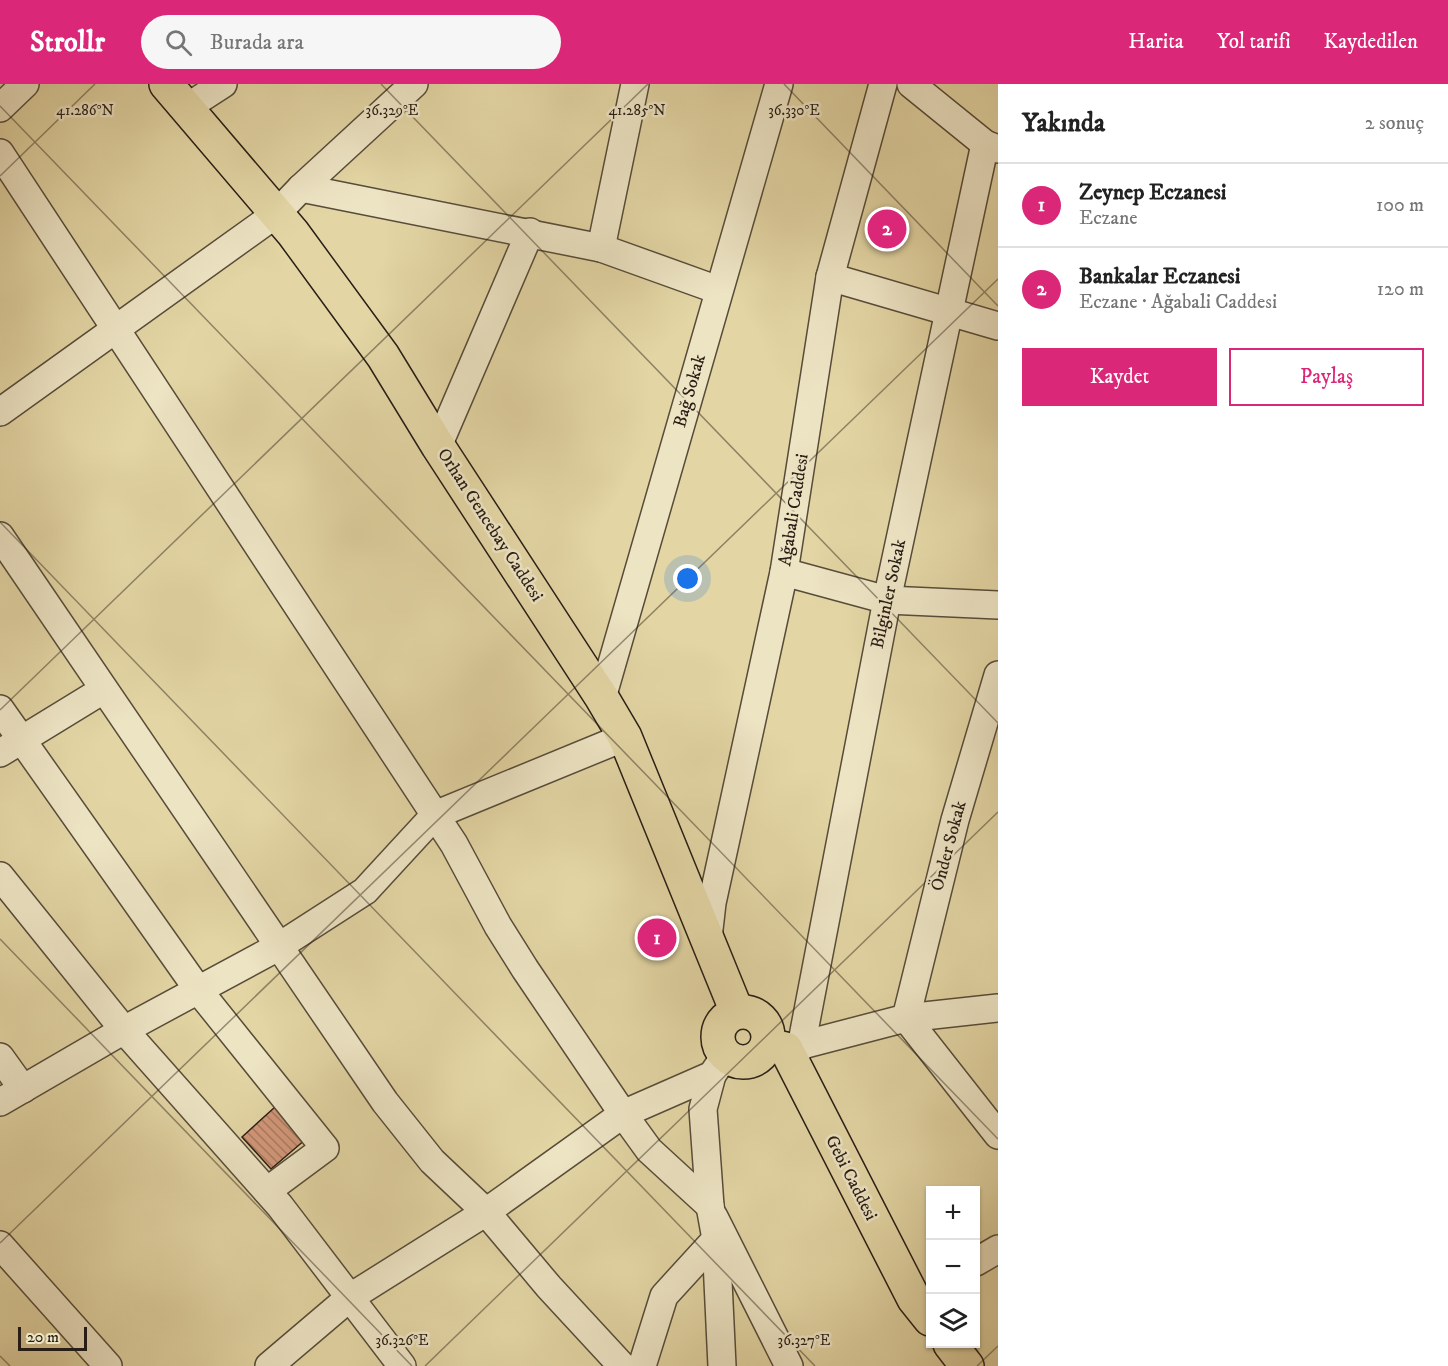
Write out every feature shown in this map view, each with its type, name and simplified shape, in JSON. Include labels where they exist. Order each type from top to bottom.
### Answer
[{"type":"main road","name":"Orhan Gencebay Caddesi","points":[[176,96],[293,233],[383,356],[438,446],[602,698],[625,737],[737,1012]]},
{"type":"main road","name":"Gebi Caddesi","points":[[737,1012],[751,1012],[762,1019],[768,1031],[785,1047],[925,1302]]},
{"type":"main road","points":[[737,1012],[725,1019],[718,1030],[719,1066],[758,1059],[785,1047]]},
{"type":"main road","points":[[953,1348],[967,1366]]},
{"type":"street","points":[[0,108],[24,84]]},
{"type":"street","points":[[176,96],[223,84]]},
{"type":"street","points":[[0,412],[276,214],[414,84]]},
{"type":"street","points":[[601,248],[635,84]]},
{"type":"street","name":"Bağ Sokak","points":[[602,698],[779,84]]},
{"type":"street","name":"Ağabali Caddesi","points":[[708,938],[712,903],[784,572],[830,277],[883,84]]},
{"type":"street","points":[[911,84],[992,146]]},
{"type":"street","name":"Bilginler Sokak","points":[[785,1047],[887,600],[949,311],[992,146]]},
{"type":"street","points":[[0,153],[435,815],[525,969],[649,1150],[710,1209],[789,1366]]},
{"type":"street","points":[[301,188],[601,248],[718,290]]},
{"type":"street","points":[[438,446],[530,232]]},
{"type":"street","points":[[830,277],[998,326]]},
{"type":"street","points":[[0,536],[385,1102],[432,1161],[486,1212],[549,1287],[622,1366]]},
{"type":"street","points":[[784,572],[887,600],[998,605]]},
{"type":"street","name":"Önder Sokak","points":[[906,1018],[955,820],[998,675]]},
{"type":"street","points":[[10,747],[103,690]]},
{"type":"street","points":[[0,709],[10,747],[198,991],[325,1148],[267,1191]]},
{"type":"street","points":[[0,1058],[11,1096],[124,1030],[278,947],[365,891],[435,815],[625,737]]},
{"type":"street","points":[[0,876],[124,1030],[267,1191],[402,1366]]},
{"type":"street","points":[[785,1047],[906,1018],[998,1008]]},
{"type":"street","points":[[906,1018],[998,1135]]},
{"type":"street","points":[[269,1366],[349,1298],[486,1212],[623,1114],[719,1066]]},
{"type":"street","points":[[719,1066],[703,1109],[710,1209],[716,1239],[722,1366]]},
{"type":"street","points":[[642,1366],[664,1296],[716,1239]]},
{"type":"street","points":[[0,1245],[108,1366]]},
{"type":"street","points":[[980,1260],[998,1249]]},
{"type":"building","points":[[275,1107],[306,1139],[271,1169],[242,1137]]},
{"type":"place","name":"Bankalar Eczanesi","points":[[887,229]]},
{"type":"place","name":"Zeynep Eczanesi","points":[[657,938]]}]
